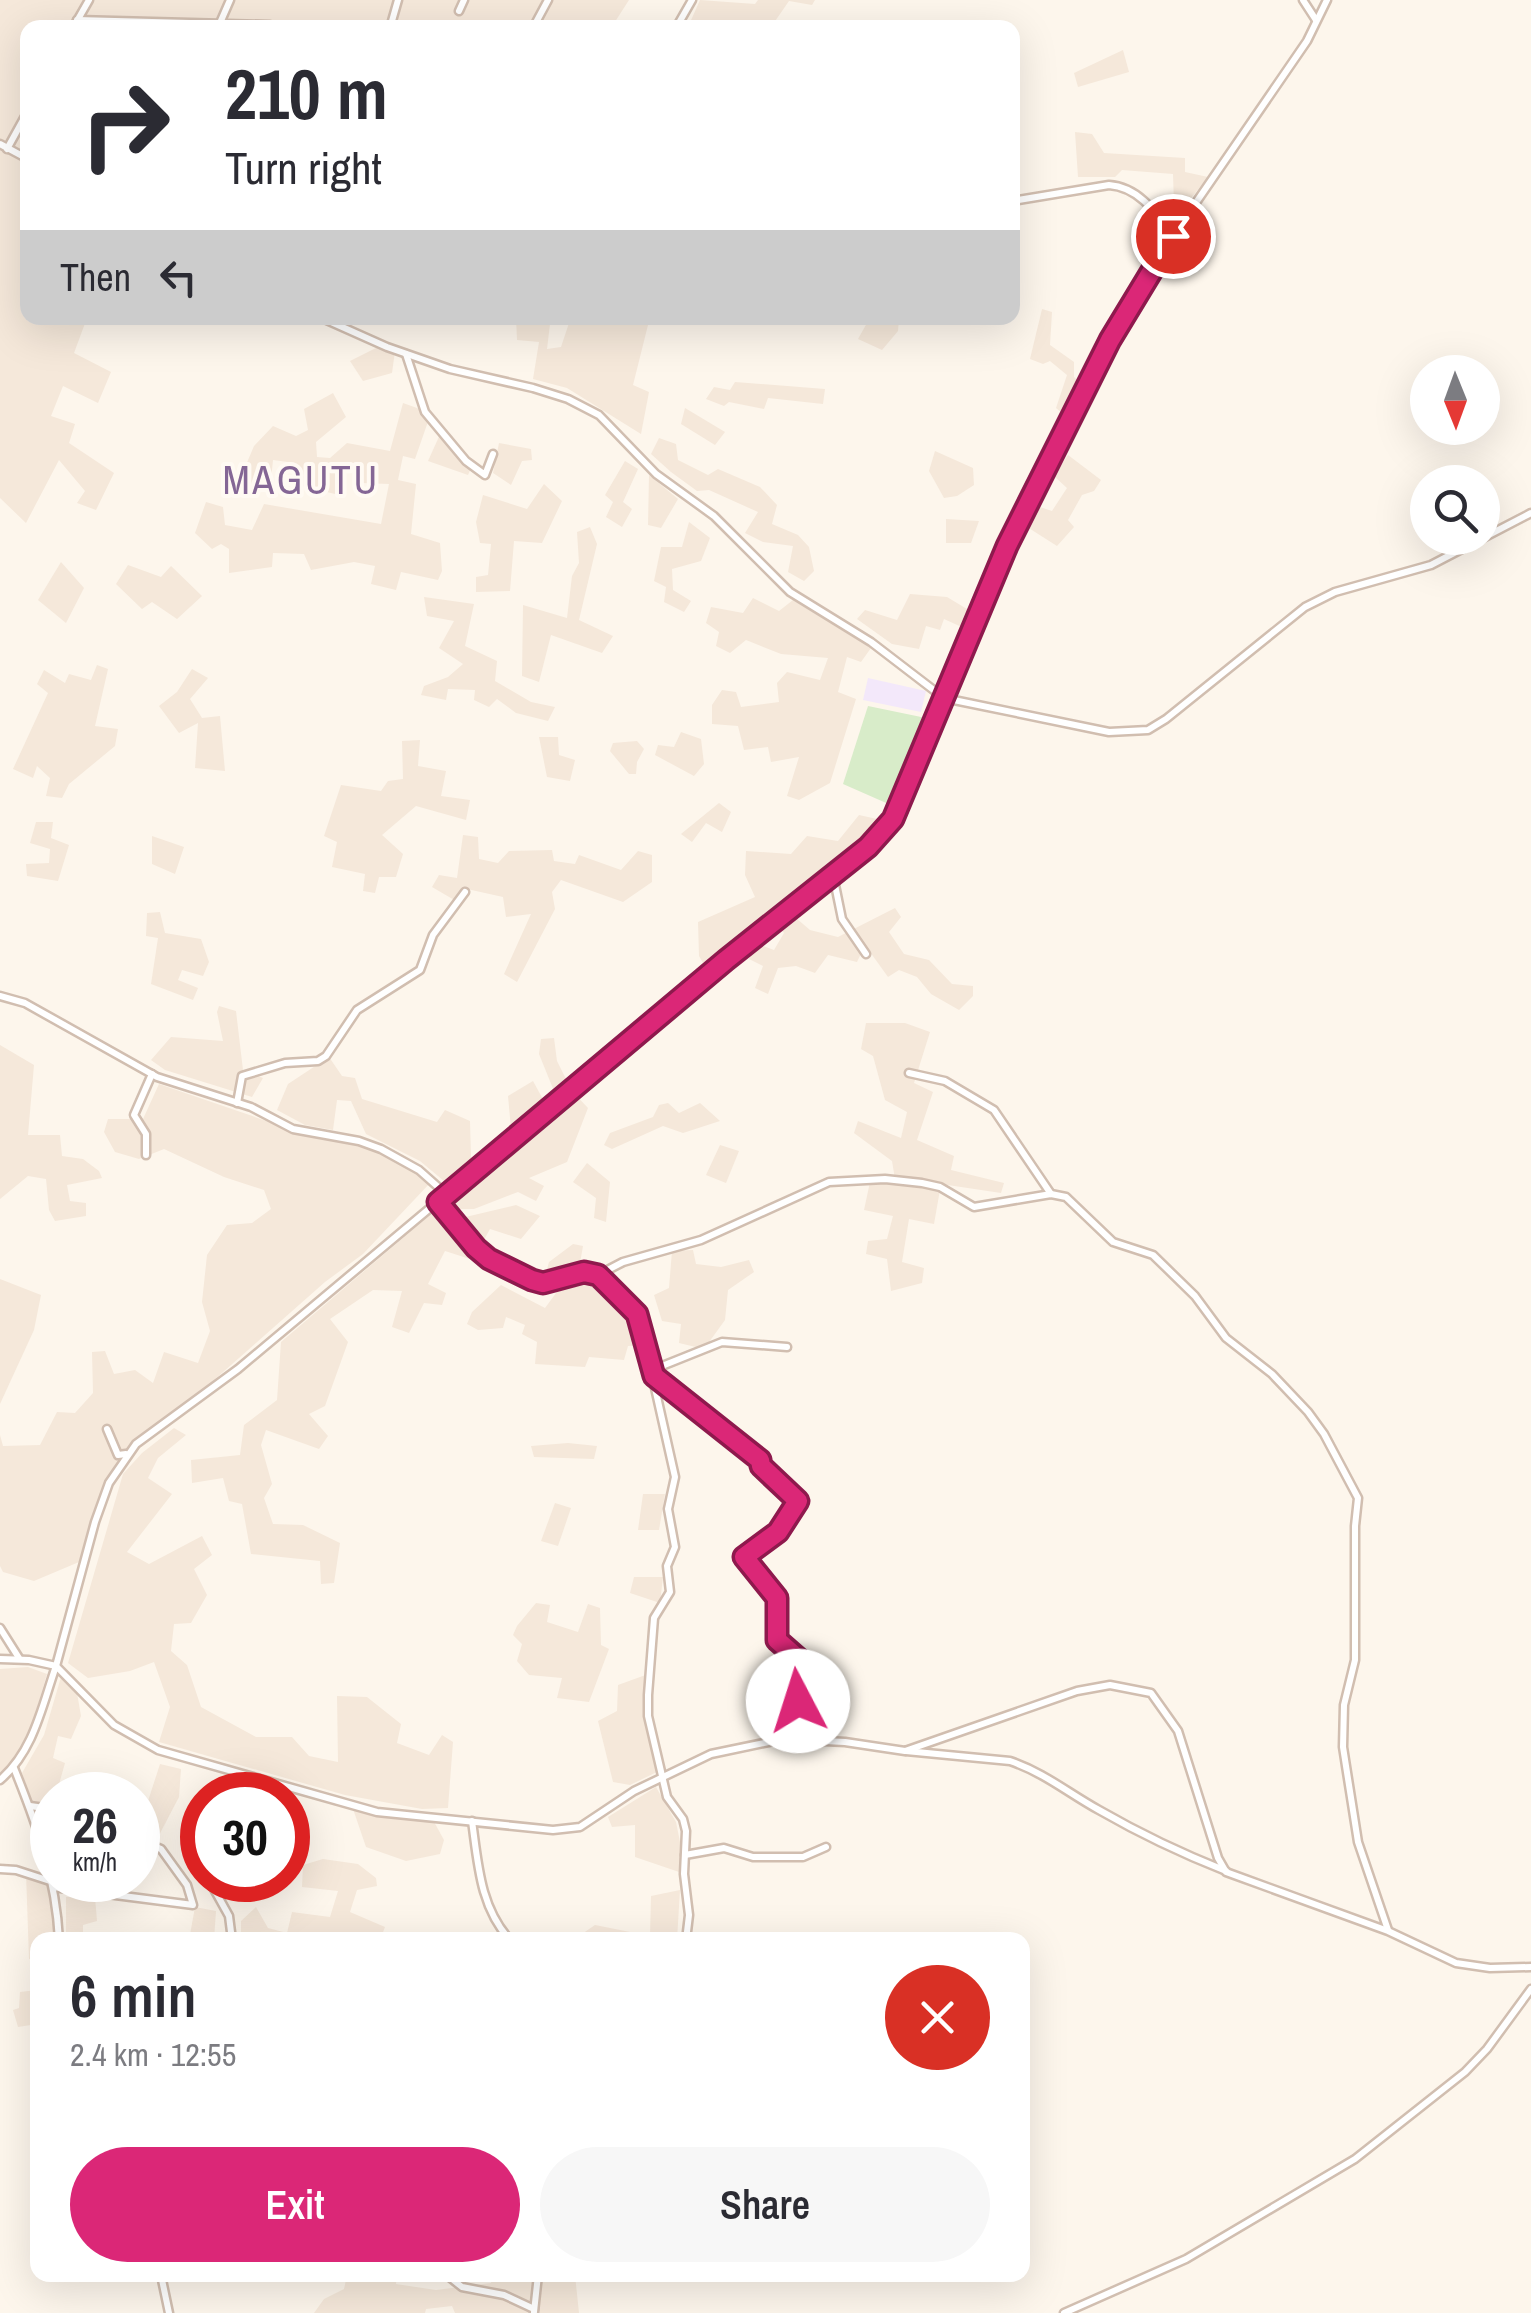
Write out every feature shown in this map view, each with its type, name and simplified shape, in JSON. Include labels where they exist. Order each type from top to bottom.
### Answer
[{"type":"street","points":[[459,11],[464,0]]},
{"type":"street","points":[[1302,0],[1316,20]]},
{"type":"street","points":[[0,1780],[14,1768],[32,1738],[95,1522],[109,1483],[136,1444],[238,1369],[726,960],[868,847],[893,819],[1016,529],[1110,340],[1173,236],[1306,41],[1326,0]]},
{"type":"street","points":[[4,146],[20,123]]},
{"type":"street","points":[[1020,200],[1090,187],[1122,186],[1153,208],[1173,236]]},
{"type":"street","points":[[339,325],[473,376],[568,399],[599,416],[617,430],[656,474],[714,516],[790,592],[870,642],[944,698],[1109,732],[1148,730],[1166,720],[1304,606],[1335,592],[1431,565],[1531,513]]},
{"type":"street","points":[[406,353],[426,412],[466,461],[486,475],[493,454]]},
{"type":"street","points":[[833,875],[842,920],[866,954]]},
{"type":"street","points":[[237,1102],[242,1076],[326,1056],[357,1010],[420,970],[433,935],[465,892]]},
{"type":"street","points":[[0,996],[25,1003],[152,1074],[237,1102],[294,1129],[359,1141],[380,1149],[420,1170],[446,1194]]},
{"type":"street","points":[[146,1155],[146,1134],[134,1114],[152,1074]]},
{"type":"street","points":[[909,1074],[945,1081],[994,1110],[1051,1194]]},
{"type":"street","points":[[598,1275],[623,1262],[701,1240],[829,1182],[885,1179],[940,1187],[974,1207],[1051,1194],[1066,1197],[1113,1242],[1154,1256],[1190,1291],[1226,1338],[1265,1368],[1308,1412],[1356,1492],[1359,1504],[1355,1526],[1355,1660],[1344,1705],[1343,1747],[1358,1842],[1388,1930]]},
{"type":"street","points":[[438,1202],[489,1259],[543,1283],[584,1272],[598,1275],[637,1314],[675,1478],[668,1509],[675,1547],[666,1572],[670,1592],[654,1618],[648,1716],[667,1796],[683,1819],[687,1932]]},
{"type":"street","points":[[653,1373],[722,1342],[787,1347]]},
{"type":"street","points":[[653,1373],[760,1460],[761,1466],[798,1501],[778,1532],[744,1557],[777,1598],[777,1640],[802,1662],[794,1739]]},
{"type":"street","points":[[107,1430],[118,1454],[127,1454]]},
{"type":"street","points":[[0,1628],[20,1660]]},
{"type":"street","points":[[0,1659],[56,1666],[114,1725],[158,1750],[377,1812],[571,1830],[634,1791],[712,1754],[794,1739],[1010,1761],[1056,1780],[1119,1822],[1226,1872],[1388,1930],[1456,1963],[1490,1968],[1531,1967]]},
{"type":"street","points":[[905,1751],[1077,1691],[1110,1685],[1151,1693],[1178,1731],[1218,1858],[1226,1872]]},
{"type":"street","points":[[14,1768],[30,1809]]},
{"type":"street","points":[[472,1821],[480,1880],[492,1920],[503,1932]]},
{"type":"street","points":[[685,1856],[724,1848],[753,1857],[803,1857],[826,1847]]},
{"type":"street","points":[[160,1849],[188,1885],[193,1905],[160,1900]]},
{"type":"street","points":[[0,1869],[30,1875]]},
{"type":"street","points":[[55,1902],[58,1932]]},
{"type":"street","points":[[221,1902],[229,1916],[231,1932]]},
{"type":"street","points":[[1064,2313],[1186,2259],[1355,2158],[1464,2072],[1487,2049],[1531,1989]]},
{"type":"street","points":[[162,2282],[169,2313]]},
{"type":"street","points":[[456,2282],[462,2287],[504,2295],[534,2311],[537,2282]]},
{"type":"shaded area","points":[[0,0],[629,0],[616,20],[20,20],[20,325],[84,325],[74,353],[111,372],[98,403],[63,386],[51,416],[75,424],[69,443],[114,473],[96,510],[77,503],[85,491],[59,460],[26,523],[0,498]]},
{"type":"shaded area","points":[[700,0],[755,4],[758,0],[815,0],[812,5],[789,1],[776,20],[691,20]]},
{"type":"shaded area","points":[[1123,50],[1129,72],[1078,87],[1074,73]]},
{"type":"shaded area","points":[[1075,132],[1092,134],[1104,153],[1185,158],[1185,172],[1208,177],[1184,207],[1174,205],[1173,174],[1122,170],[1115,177],[1078,177]]},
{"type":"shaded area","points":[[1042,309],[1052,312],[1050,345],[1074,362],[1074,377],[1083,385],[1068,418],[1056,408],[1067,375],[1050,361],[1043,364],[1030,359]]},
{"type":"shaded area","points":[[516,325],[550,325],[547,349],[561,347],[568,325],[648,325],[633,385],[649,392],[641,434],[567,388],[533,379],[539,342],[517,340]]},
{"type":"shaded area","points":[[866,325],[899,325],[882,350],[858,339]]},
{"type":"shaded area","points":[[380,346],[395,351],[392,373],[363,381],[350,361]]},
{"type":"shaded area","points":[[735,382],[825,389],[823,404],[768,398],[764,409],[729,402],[724,406],[706,399],[714,387],[730,390]]},
{"type":"shaded area","points":[[333,393],[346,417],[316,442],[317,457],[330,458],[347,443],[390,451],[403,403],[431,413],[415,459],[403,456],[398,480],[416,484],[411,534],[440,543],[442,571],[438,580],[401,572],[396,590],[371,584],[375,566],[354,562],[311,570],[304,554],[273,553],[272,567],[229,573],[229,549],[221,544],[212,549],[195,533],[206,502],[223,507],[225,525],[252,530],[264,504],[381,524],[389,484],[362,483],[363,471],[339,463],[335,494],[294,484],[295,463],[273,460],[271,480],[245,491],[237,486],[254,446],[273,426],[296,436],[308,430],[304,409]]},
{"type":"shaded area","points":[[685,408],[725,432],[715,445],[681,424]]},
{"type":"shaded area","points":[[442,430],[472,466],[468,475],[428,461]]},
{"type":"shaded area","points":[[659,438],[676,444],[678,460],[708,475],[718,469],[760,487],[777,505],[772,524],[798,535],[809,547],[814,571],[804,581],[788,572],[793,546],[763,542],[745,533],[758,512],[709,490],[697,491],[671,472],[651,454]]},
{"type":"shaded area","points":[[499,443],[531,449],[532,460],[522,461],[511,485],[493,473]]},
{"type":"shaded area","points":[[935,451],[973,468],[974,485],[957,496],[944,498],[929,471]]},
{"type":"shaded area","points":[[1068,455],[1101,480],[1094,491],[1082,495],[1068,520],[1074,527],[1057,546],[1024,525],[1024,517],[1034,505],[1052,511],[1067,488],[1054,476]]},
{"type":"shaded area","points":[[625,461],[638,469],[623,502],[632,509],[622,527],[606,517],[613,502],[605,495]]},
{"type":"shaded area","points":[[649,475],[678,499],[661,528],[648,525]]},
{"type":"shaded area","points":[[544,484],[562,501],[542,543],[514,541],[510,591],[476,592],[476,577],[488,575],[491,544],[480,543],[476,522],[483,495],[527,509]]},
{"type":"shaded area","points":[[946,519],[979,521],[971,543],[946,543]]},
{"type":"shaded area","points":[[689,522],[710,538],[701,561],[672,569],[673,590],[691,601],[684,612],[664,602],[666,587],[654,581],[661,547],[682,547]]},
{"type":"shaded area","points":[[590,527],[597,544],[579,620],[613,636],[602,653],[551,635],[539,682],[522,676],[523,605],[567,618],[572,576],[579,563],[577,532]]},
{"type":"shaded area","points":[[61,562],[84,588],[66,623],[38,600]]},
{"type":"shaded area","points":[[128,565],[161,577],[171,566],[202,596],[177,619],[152,602],[142,609],[116,584]]},
{"type":"shaded area","points":[[910,594],[947,597],[972,612],[966,629],[944,619],[940,630],[926,626],[919,649],[892,644],[857,619],[865,610],[897,620]]},
{"type":"shaded area","points":[[424,597],[474,604],[465,646],[497,661],[495,681],[531,702],[555,707],[548,721],[516,713],[497,699],[489,707],[474,700],[475,690],[448,689],[446,700],[421,695],[424,686],[448,677],[463,664],[439,648],[454,621],[427,616]]},
{"type":"shaded area","points":[[753,598],[779,611],[793,600],[871,648],[861,662],[847,657],[838,692],[856,699],[830,783],[799,800],[787,796],[799,757],[771,762],[768,747],[744,750],[738,726],[712,724],[712,705],[722,690],[736,692],[741,707],[779,702],[777,683],[787,672],[820,680],[828,658],[781,654],[746,640],[730,653],[716,646],[719,632],[706,623],[711,607],[743,613]]},
{"type":"shaded area","points":[[97,665],[108,669],[95,726],[118,729],[115,746],[69,784],[62,798],[46,796],[50,778],[37,766],[33,778],[13,769],[48,693],[37,684],[44,670],[65,683],[69,674],[91,680]]},
{"type":"shaded area","points":[[192,669],[208,678],[190,699],[202,718],[220,716],[225,771],[195,768],[198,723],[179,733],[159,706],[177,692]]},
{"type":"shaded area","points":[[868,678],[926,691],[921,712],[863,700]]},
{"type":"shaded area","points":[[681,732],[701,739],[704,764],[694,776],[655,755],[658,745],[674,747]]},
{"type":"shaded area","points":[[539,737],[558,737],[559,755],[575,760],[570,781],[547,777]]},
{"type":"shaded area","points":[[420,740],[418,766],[446,771],[441,796],[470,800],[466,820],[416,806],[382,835],[403,854],[396,877],[379,877],[375,893],[363,891],[365,874],[332,867],[337,842],[324,836],[341,785],[381,791],[388,781],[403,779],[402,741]]},
{"type":"shaded area","points":[[637,741],[644,749],[636,774],[629,774],[610,751],[613,743]]},
{"type":"shaded area","points":[[719,803],[731,812],[722,832],[706,823],[692,842],[681,834]]},
{"type":"shaded area","points":[[859,815],[886,821],[863,845],[758,922],[706,968],[699,956],[698,922],[755,897],[745,875],[746,851],[791,854],[807,836],[838,841]]},
{"type":"shaded area","points":[[36,822],[53,822],[51,838],[69,845],[58,881],[27,876],[26,864],[49,863],[50,849],[30,843]]},
{"type":"shaded area","points":[[463,835],[478,837],[479,859],[498,863],[509,851],[552,850],[554,861],[575,864],[579,855],[621,870],[638,851],[652,855],[652,882],[623,902],[561,880],[552,892],[555,909],[517,982],[504,974],[531,914],[506,917],[503,897],[467,889],[456,901],[432,887],[439,875],[457,878]]},
{"type":"shaded area","points":[[152,836],[184,847],[175,874],[152,864]]},
{"type":"shaded area","points":[[895,908],[901,917],[889,932],[904,954],[929,960],[952,984],[973,986],[973,996],[959,1010],[931,994],[917,977],[899,970],[888,977],[865,945],[857,962],[828,955],[815,973],[796,966],[778,968],[768,994],[755,988],[763,966],[749,959],[755,943],[774,950],[784,933],[775,922],[789,912],[810,930],[838,937]]},
{"type":"shaded area","points":[[160,912],[165,933],[201,939],[209,962],[203,976],[182,970],[178,980],[198,988],[193,1000],[151,984],[158,938],[146,936],[147,913]]},
{"type":"shaded area","points":[[219,1006],[236,1011],[243,1070],[263,1078],[252,1097],[165,1070],[151,1060],[171,1037],[223,1041]]},
{"type":"shaded area","points":[[866,1023],[905,1023],[930,1032],[914,1083],[933,1092],[917,1140],[954,1156],[951,1170],[1004,1183],[1001,1193],[941,1184],[934,1224],[909,1219],[902,1262],[924,1268],[922,1283],[891,1291],[887,1259],[866,1254],[868,1241],[887,1239],[893,1216],[864,1210],[870,1182],[895,1179],[892,1161],[854,1133],[858,1121],[901,1138],[907,1112],[885,1100],[873,1056],[861,1049]]},
{"type":"shaded area","points":[[554,1038],[557,1061],[568,1083],[556,1096],[539,1054],[541,1039]]},
{"type":"shaded area","points":[[0,1045],[34,1065],[28,1135],[60,1135],[62,1156],[83,1159],[99,1171],[102,1178],[67,1185],[70,1201],[86,1203],[86,1216],[55,1221],[49,1210],[46,1179],[28,1176],[0,1199]]},
{"type":"shaded area","points":[[329,1057],[342,1076],[355,1078],[362,1099],[437,1122],[445,1110],[470,1121],[471,1158],[444,1181],[420,1161],[366,1134],[351,1101],[337,1100],[333,1130],[305,1125],[277,1110],[288,1084]]},
{"type":"shaded area","points":[[533,1081],[545,1103],[511,1129],[508,1096]]},
{"type":"shaded area","points":[[159,1084],[319,1139],[353,1142],[384,1152],[431,1182],[363,1254],[325,1282],[171,1418],[142,1434],[111,1474],[79,1562],[34,1581],[3,1572],[0,1566],[0,1435],[3,1446],[40,1445],[57,1412],[75,1413],[93,1393],[92,1352],[105,1351],[114,1374],[135,1370],[153,1383],[164,1352],[198,1363],[210,1331],[202,1302],[207,1255],[227,1225],[252,1223],[271,1209],[264,1190],[224,1177],[164,1149],[139,1159],[115,1152],[104,1132],[108,1119],[143,1119]]},
{"type":"shaded area","points":[[573,1092],[588,1108],[567,1162],[529,1178],[544,1186],[536,1201],[518,1192],[474,1209],[455,1209],[444,1196],[501,1155]]},
{"type":"shaded area","points":[[668,1103],[679,1113],[700,1103],[720,1121],[683,1133],[663,1126],[612,1149],[604,1145],[610,1133],[653,1117],[659,1105]]},
{"type":"shaded area","points":[[720,1145],[739,1151],[726,1183],[706,1175]]},
{"type":"shaded area","points":[[587,1163],[610,1182],[606,1222],[594,1218],[596,1198],[573,1182]]},
{"type":"shaded area","points":[[516,1205],[540,1216],[521,1239],[490,1229],[473,1260],[445,1251],[428,1284],[446,1293],[442,1305],[424,1303],[409,1333],[392,1327],[402,1291],[373,1290],[330,1319],[348,1342],[325,1406],[309,1414],[328,1436],[319,1449],[266,1430],[261,1445],[272,1484],[264,1498],[273,1524],[303,1525],[340,1543],[334,1583],[321,1584],[320,1561],[251,1554],[242,1504],[229,1501],[223,1478],[192,1483],[191,1460],[240,1455],[244,1425],[277,1400],[281,1342],[437,1209],[457,1219]]},
{"type":"shaded area","points":[[573,1244],[583,1246],[579,1269],[605,1278],[643,1331],[646,1345],[628,1346],[624,1360],[589,1357],[585,1367],[535,1364],[537,1342],[522,1334],[525,1325],[506,1317],[503,1328],[478,1330],[467,1324],[472,1312],[501,1285],[545,1308],[562,1285],[545,1277],[549,1262]]},
{"type":"shaded area","points":[[693,1250],[696,1264],[721,1267],[749,1260],[754,1272],[728,1290],[725,1320],[704,1349],[679,1343],[681,1324],[662,1321],[654,1295],[669,1288],[672,1251]]},
{"type":"shaded area","points":[[0,1279],[41,1295],[34,1330],[0,1404]]},
{"type":"shaded area","points":[[174,1428],[186,1435],[158,1458],[148,1478],[172,1494],[127,1552],[149,1564],[202,1536],[212,1555],[194,1569],[207,1595],[191,1623],[174,1624],[171,1651],[187,1665],[201,1707],[256,1737],[292,1737],[309,1756],[338,1762],[337,1696],[367,1697],[401,1724],[397,1743],[429,1755],[442,1735],[453,1742],[448,1808],[422,1809],[345,1795],[310,1785],[310,1772],[264,1772],[159,1742],[170,1707],[154,1662],[130,1671],[88,1678],[68,1663],[123,1474]]},
{"type":"shaded area","points":[[531,1446],[597,1446],[594,1459],[534,1457]]},
{"type":"shaded area","points":[[643,1494],[665,1494],[659,1530],[638,1530]]},
{"type":"shaded area","points":[[555,1503],[571,1508],[558,1546],[541,1541]]},
{"type":"shaded area","points":[[634,1577],[663,1577],[660,1603],[630,1593]]},
{"type":"shaded area","points":[[536,1603],[550,1605],[547,1622],[578,1632],[588,1604],[600,1608],[601,1645],[609,1649],[589,1702],[557,1698],[562,1678],[529,1675],[517,1661],[522,1644],[513,1635]]},
{"type":"shaded area","points":[[28,1667],[47,1674],[27,1742],[0,1777],[0,1669]]},
{"type":"shaded area","points":[[651,1673],[646,1702],[661,1770],[630,1785],[613,1782],[598,1721],[617,1711],[618,1685]]},
{"type":"shaded area","points":[[61,1677],[76,1687],[81,1716],[71,1739],[58,1736],[53,1758],[65,1763],[62,1772],[30,1772],[30,1795],[22,1773],[44,1735]]},
{"type":"shaded area","points":[[160,1764],[181,1769],[179,1797],[160,1833],[160,1772]]},
{"type":"shaded area","points":[[656,1787],[676,1822],[682,1852],[679,1872],[635,1857],[635,1825],[612,1827],[608,1817]]},
{"type":"shaded area","points":[[352,1806],[433,1820],[444,1840],[440,1854],[406,1861],[366,1847]]},
{"type":"shaded area","points":[[323,1859],[358,1864],[376,1878],[377,1886],[357,1890],[350,1912],[385,1927],[383,1932],[287,1932],[292,1912],[330,1917],[338,1891],[310,1888],[310,1863]]},
{"type":"shaded area","points":[[26,1873],[30,1874],[30,1902],[54,1902],[56,1913],[56,1932],[30,1932],[30,1959]]},
{"type":"shaded area","points":[[680,1890],[677,1932],[650,1932],[651,1896]]},
{"type":"shaded area","points":[[66,1902],[95,1902],[97,1921],[83,1925],[83,1932],[66,1932]]},
{"type":"shaded area","points":[[195,1907],[216,1911],[215,1932],[190,1932]]},
{"type":"shaded area","points":[[256,1907],[268,1928],[283,1932],[241,1932],[241,1921]]},
{"type":"shaded area","points":[[595,1925],[630,1932],[585,1932]]},
{"type":"shaded area","points":[[30,1991],[30,2025],[18,2027],[13,2010],[19,2008],[20,1992]]},
{"type":"shaded area","points":[[346,2282],[396,2282],[436,2290],[491,2282],[576,2282],[579,2313],[455,2313],[452,2306],[426,2309],[425,2313],[314,2313],[324,2299],[344,2289]]},
{"type":"green space","points":[[868,706],[926,718],[893,806],[843,784]]},
{"type":"district","name":"MAGUTU","points":[[301,479]]},
{"type":"route","points":[[798,1701],[802,1662],[777,1640],[777,1598],[744,1557],[778,1532],[798,1501],[761,1466],[760,1460],[654,1376],[637,1314],[598,1275],[584,1272],[543,1283],[532,1280],[489,1259],[438,1202],[726,960],[868,847],[893,819],[1007,546],[1110,340],[1173,236]]}]
